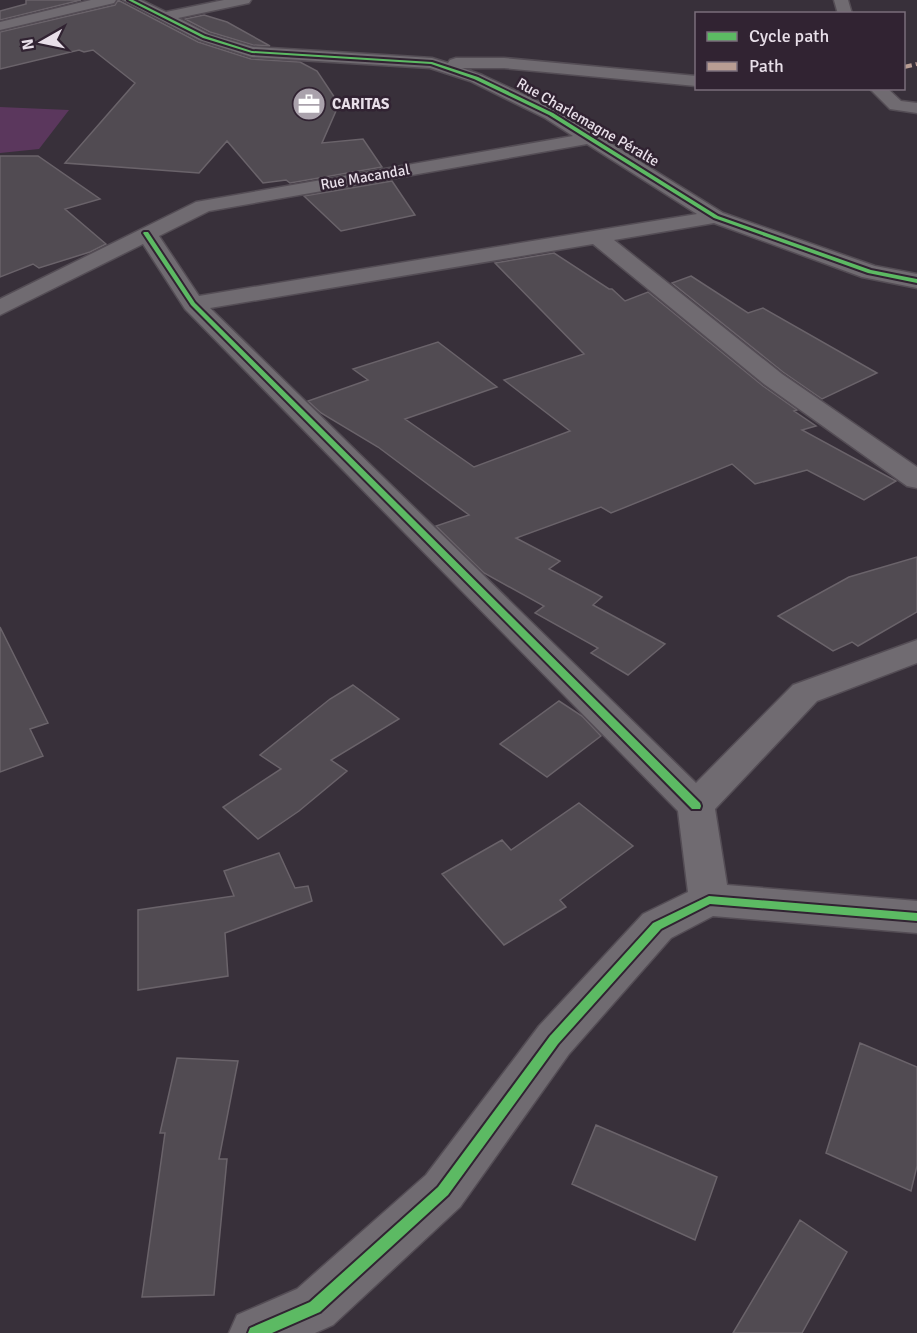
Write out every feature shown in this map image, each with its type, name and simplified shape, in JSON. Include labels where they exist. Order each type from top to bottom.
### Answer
[{"type":"street","points":[[1,25],[109,0]]},
{"type":"street","name":"Rue Charlemagne Péralte","points":[[130,0],[204,37],[252,51],[432,63],[476,78],[508,92],[590,138],[716,216],[870,272],[917,281]]},
{"type":"street","points":[[165,17],[244,0]]},
{"type":"street","points":[[432,63],[504,63],[695,81]]},
{"type":"street","points":[[878,90],[896,105],[917,108]]},
{"type":"street","name":"Rue Macandal","points":[[0,308],[203,206],[590,138]]},
{"type":"street","points":[[193,304],[716,216]]},
{"type":"street","points":[[146,234],[193,304],[696,806],[709,900]]},
{"type":"street","points":[[597,237],[773,379],[917,480]]},
{"type":"street","points":[[696,806],[805,693],[917,651]]},
{"type":"street","points":[[255,1333],[315,1307],[443,1191],[554,1040],[657,926],[709,900],[917,917]]},
{"type":"shaded area","points":[[0,107],[69,110],[39,149],[0,153]]},
{"type":"building","points":[[26,0],[81,0],[0,20],[0,11],[26,4]]},
{"type":"building","points":[[118,0],[198,42],[251,59],[300,62],[317,71],[339,104],[322,143],[363,139],[382,167],[290,183],[286,180],[263,183],[227,141],[199,173],[65,163],[135,83],[93,50],[84,52],[79,50],[0,69],[0,32],[115,5]]},
{"type":"building","points":[[204,15],[227,22],[270,46],[253,45],[210,32],[185,19]]},
{"type":"building","points":[[0,156],[38,156],[100,199],[65,209],[106,244],[90,252],[39,268],[33,264],[0,277]]},
{"type":"building","points":[[392,181],[415,215],[341,231],[304,196]]},
{"type":"building","points":[[554,253],[612,289],[625,301],[648,292],[763,386],[797,410],[794,411],[816,426],[802,430],[896,481],[864,500],[807,470],[755,484],[732,464],[611,513],[601,507],[516,538],[560,561],[549,569],[602,597],[593,605],[665,644],[628,675],[591,653],[598,648],[535,613],[544,606],[484,573],[436,526],[469,515],[378,447],[321,413],[308,401],[368,380],[353,369],[438,342],[497,387],[405,419],[474,467],[570,431],[504,380],[584,354],[495,263]]},
{"type":"building","points":[[691,276],[748,313],[763,308],[877,373],[822,399],[783,372],[672,283]]},
{"type":"building","points":[[917,557],[917,612],[858,646],[852,642],[833,651],[778,616],[849,577]]},
{"type":"building","points":[[0,627],[48,723],[30,729],[43,756],[0,772]]},
{"type":"building","points":[[353,685],[399,719],[331,760],[347,771],[299,811],[258,839],[223,807],[281,769],[260,755],[330,699]]},
{"type":"building","points":[[559,701],[582,716],[601,736],[547,777],[500,744]]},
{"type":"building","points":[[579,803],[633,846],[560,900],[566,907],[504,945],[442,874],[502,840],[511,850]]},
{"type":"building","points":[[279,853],[295,888],[308,886],[312,901],[225,933],[228,976],[138,990],[138,910],[234,896],[224,871]]},
{"type":"building","points":[[860,1043],[917,1067],[917,1166],[911,1191],[826,1153]]},
{"type":"building","points":[[177,1058],[238,1061],[219,1159],[227,1159],[214,1295],[142,1297],[165,1133],[160,1133]]},
{"type":"building","points":[[596,1125],[717,1177],[695,1240],[572,1184]]},
{"type":"building","points":[[800,1220],[847,1252],[802,1333],[733,1333]]},
{"type":"marked path","points":[[905,67],[917,64]]},
{"type":"cycle path","points":[[130,0],[204,37],[252,52],[432,63],[476,78],[551,114],[716,217],[870,272],[917,281]]},
{"type":"cycle path","points":[[146,233],[193,304],[696,806]]},
{"type":"cycle path","points":[[255,1333],[315,1307],[443,1191],[554,1040],[657,926],[709,900],[917,917]]},
{"type":"place","name":"CARITAS","points":[[309,104]]}]
